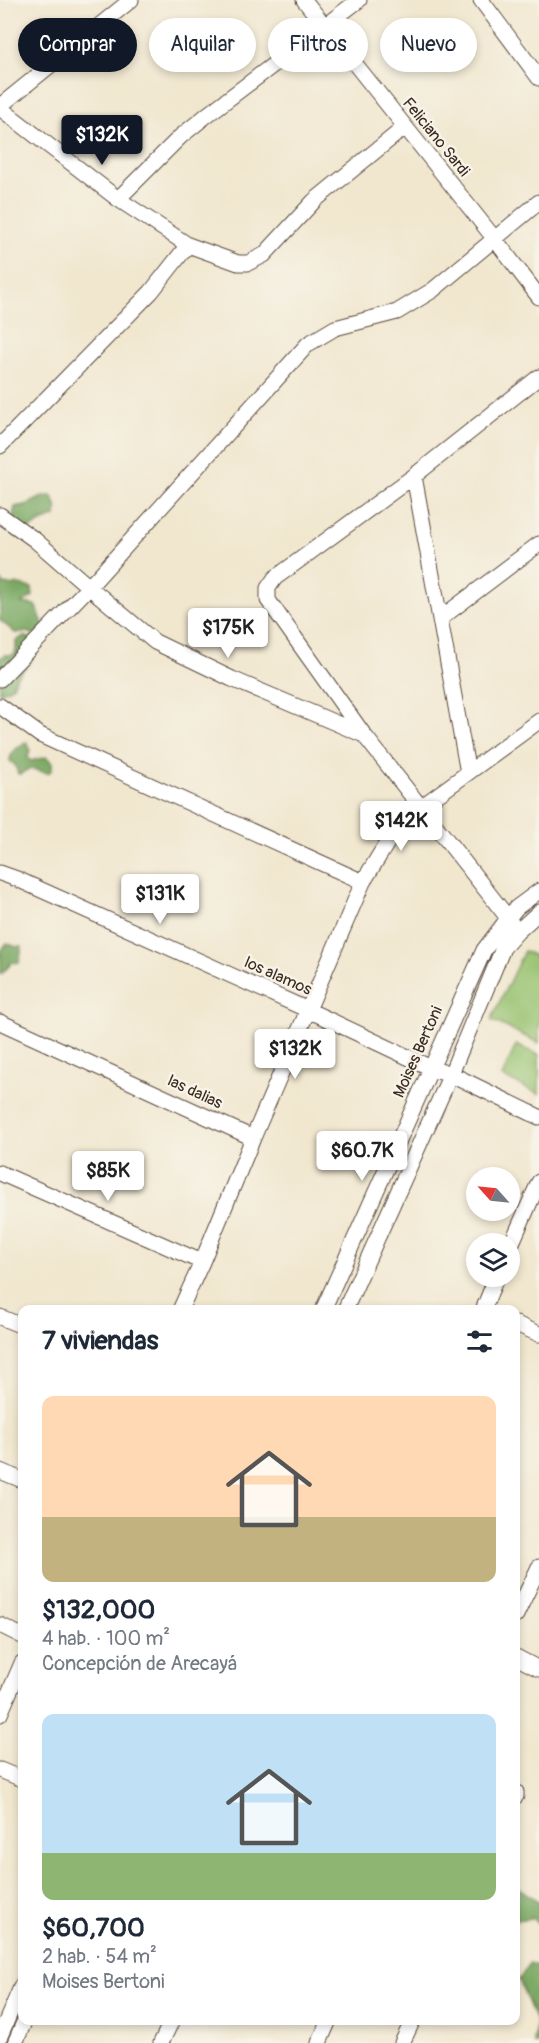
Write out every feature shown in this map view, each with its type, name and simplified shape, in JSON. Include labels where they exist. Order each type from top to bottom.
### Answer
[{"type":"street","points":[[131,0],[0,107],[118,200],[188,245],[238,263],[248,263],[264,255],[314,201],[405,126]]},
{"type":"street","name":"Feliciano Sardi","points":[[304,0],[317,18]]},
{"type":"street","points":[[336,18],[359,0]]},
{"type":"street","points":[[482,0],[539,78]]},
{"type":"street","points":[[118,200],[180,137],[268,70]]},
{"type":"street","name":"Feliciano Sardi","points":[[361,72],[539,297]]},
{"type":"street","points":[[0,679],[88,587],[308,344],[335,328],[397,312],[433,290],[539,202]]},
{"type":"street","points":[[0,446],[151,292],[188,245]]},
{"type":"street","points":[[517,932],[364,735],[268,600],[268,588],[275,578],[414,476],[539,377]]},
{"type":"street","points":[[414,476],[468,773]]},
{"type":"street","points":[[0,515],[35,540],[155,642],[232,679],[364,735]]},
{"type":"street","points":[[441,618],[539,543]]},
{"type":"street","points":[[0,706],[40,735],[363,882]]},
{"type":"street","points":[[182,1305],[363,882],[390,838],[421,807],[539,721]]},
{"type":"street","name":"los alamos","points":[[0,873],[308,1010],[430,1068],[451,1074],[539,1117]]},
{"type":"street","name":"Moises Bertoni","points":[[325,1305],[484,950],[516,908],[539,891]]},
{"type":"street","points":[[347,1305],[451,1074],[503,948],[539,912]]},
{"type":"street","name":"las dalias","points":[[0,1022],[253,1138]]},
{"type":"street","points":[[0,1173],[202,1262]]},
{"type":"street","points":[[516,1233],[539,1182]]},
{"type":"street","points":[[485,1305],[492,1287]]},
{"type":"street","points":[[0,1317],[18,1324]]},
{"type":"street","points":[[520,1326],[539,1334]]},
{"type":"street","points":[[0,1471],[18,1478]]},
{"type":"street","points":[[520,1607],[539,1567]]},
{"type":"street","points":[[0,1625],[18,1634]]},
{"type":"street","points":[[520,1659],[539,1669]]},
{"type":"street","points":[[0,1714],[18,1672]]},
{"type":"street","points":[[0,1770],[18,1777]]},
{"type":"street","points":[[0,2036],[18,1994]]},
{"type":"street","points":[[15,2043],[23,2025]]},
{"type":"street","points":[[161,2043],[170,2025]]},
{"type":"street","points":[[319,2043],[327,2025]]},
{"type":"street","points":[[402,2043],[411,2025]]},
{"type":"green space","points":[[44,496],[51,496],[54,501],[57,508],[56,516],[39,523],[19,537],[14,535],[10,530],[15,507],[29,504]]},
{"type":"green space","points":[[0,580],[4,584],[32,588],[33,596],[22,603],[35,605],[44,625],[36,634],[15,633],[0,620]]},
{"type":"green space","points":[[24,636],[34,638],[31,662],[16,677],[9,689],[0,693],[0,658],[13,655],[16,651],[16,641]]},
{"type":"green space","points":[[27,743],[30,749],[28,758],[31,761],[46,757],[52,762],[52,770],[48,773],[31,769],[18,774],[10,758],[14,750]]},
{"type":"green space","points":[[7,943],[22,947],[19,963],[11,962],[1,974],[1,951]]},
{"type":"green space","points":[[524,951],[539,958],[539,1043],[491,1020]]},
{"type":"green space","points":[[516,1045],[539,1055],[539,1094],[502,1077]]},
{"type":"green space","points":[[520,1889],[539,1902],[539,1925],[532,1918],[520,1920]]},
{"type":"green space","points":[[530,1963],[539,1967],[539,2043],[534,2043],[536,2021],[520,1978]]}]
